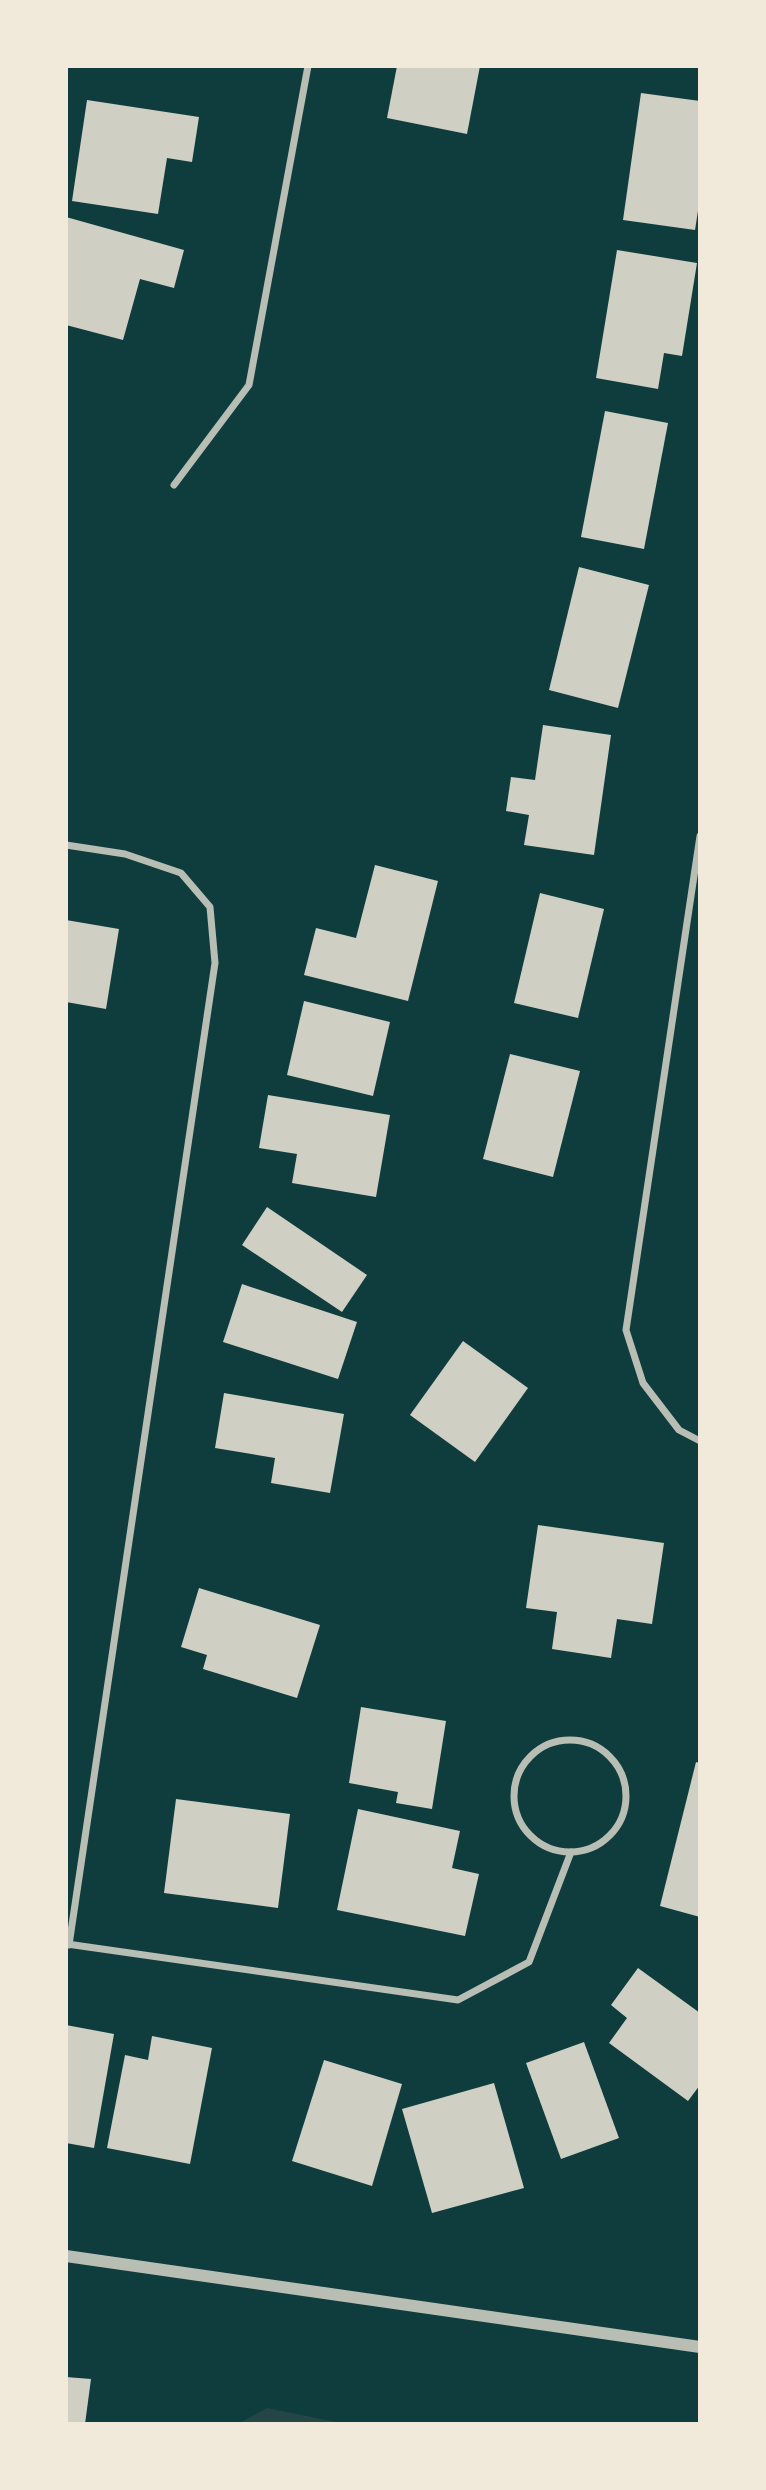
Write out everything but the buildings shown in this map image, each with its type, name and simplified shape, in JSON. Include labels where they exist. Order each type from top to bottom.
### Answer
[{"type":"street","points":[[174,485],[249,385],[308,66]]},
{"type":"street","points":[[699,836],[626,1330],[643,1383],[679,1430],[699,1441]]},
{"type":"street","points":[[66,845],[125,854],[181,873],[210,907],[215,963],[68,1944],[458,2000],[529,1962],[571,1852]]},
{"type":"street","points":[[568,1739],[597,1746],[611,1759],[618,1766],[627,1794],[620,1822],[599,1844],[571,1852],[542,1846],[521,1825],[513,1797],[520,1768],[533,1754],[540,1747],[568,1739]]},
{"type":"street","points":[[66,2256],[699,2347]]},
{"type":"shaded area","points":[[267,2408],[341,2423],[240,2423]]}]
